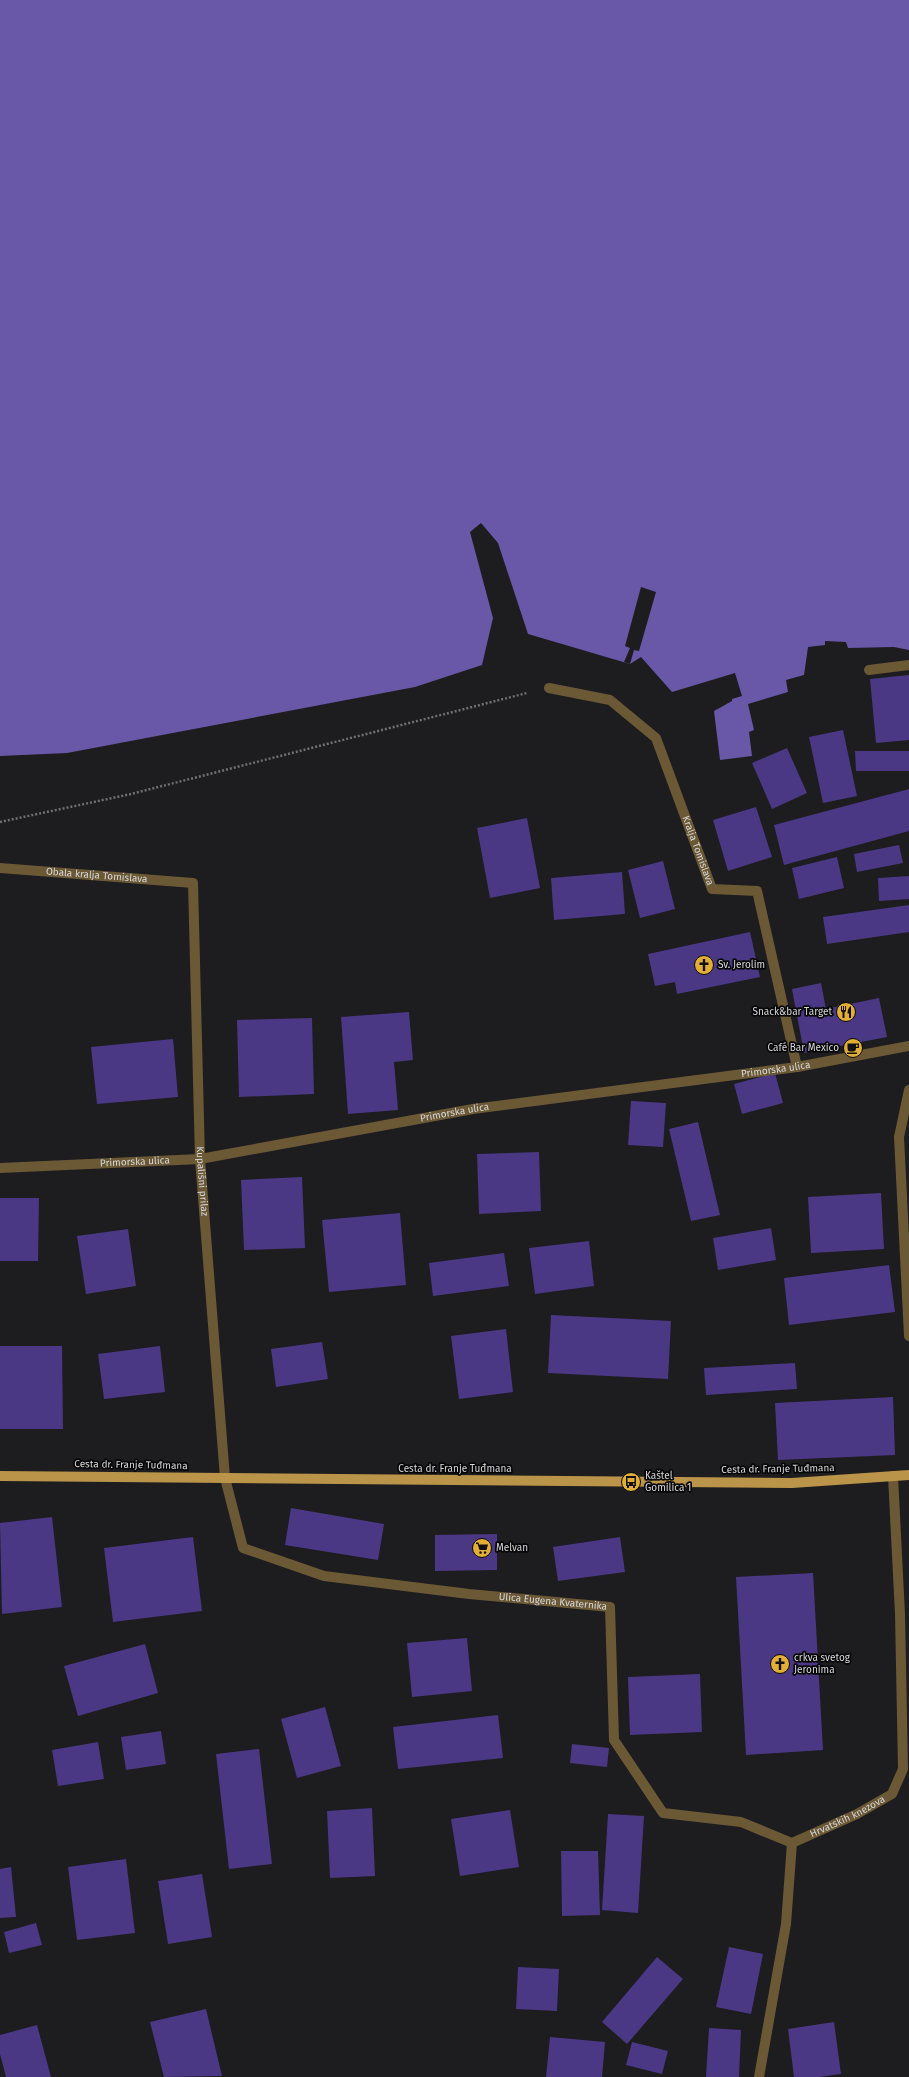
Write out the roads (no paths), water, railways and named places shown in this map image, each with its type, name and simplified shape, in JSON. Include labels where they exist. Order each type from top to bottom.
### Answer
[{"type":"main road","name":"Cesta dr. Franje Tuđmana","points":[[0,1476],[792,1483],[909,1475]]},
{"type":"street","points":[[869,670],[909,664]]},
{"type":"street","name":"Kralja Tomislava","points":[[549,688],[610,700],[656,738],[712,889],[758,891],[797,1067]]},
{"type":"street","name":"Obala kralja Tomislava","points":[[0,868],[193,883]]},
{"type":"street","name":"Kupališni prilaz","points":[[193,883],[200,1159],[225,1478]]},
{"type":"street","name":"Primorska ulica","points":[[0,1168],[200,1159],[473,1109],[797,1067],[909,1046]]},
{"type":"street","points":[[909,1090],[899,1137],[909,1336]]},
{"type":"street","name":"Hrvatskih knezova","points":[[792,1843],[857,1814],[892,1794],[903,1769],[904,1614],[893,1476]]},
{"type":"street","name":"Ulica Eugena Kvaternika","points":[[225,1478],[243,1548],[324,1576],[469,1594],[610,1607],[614,1740],[663,1813],[741,1822],[792,1843]]},
{"type":"street","points":[[759,2077],[786,1924],[792,1843]]},
{"type":"place","name":"Sv. Jerolim","points":[[704,965]]},
{"type":"place","name":"Snack&bar Target","points":[[846,1012]]},
{"type":"place","name":"Café Bar Mexico","points":[[853,1048]]},
{"type":"place","name":"Kaštel Gomilica 1","points":[[631,1482]]},
{"type":"place","name":"Melvan","points":[[482,1548]]},
{"type":"place","name":"crkva svetog Jeronima","points":[[780,1664]]}]
